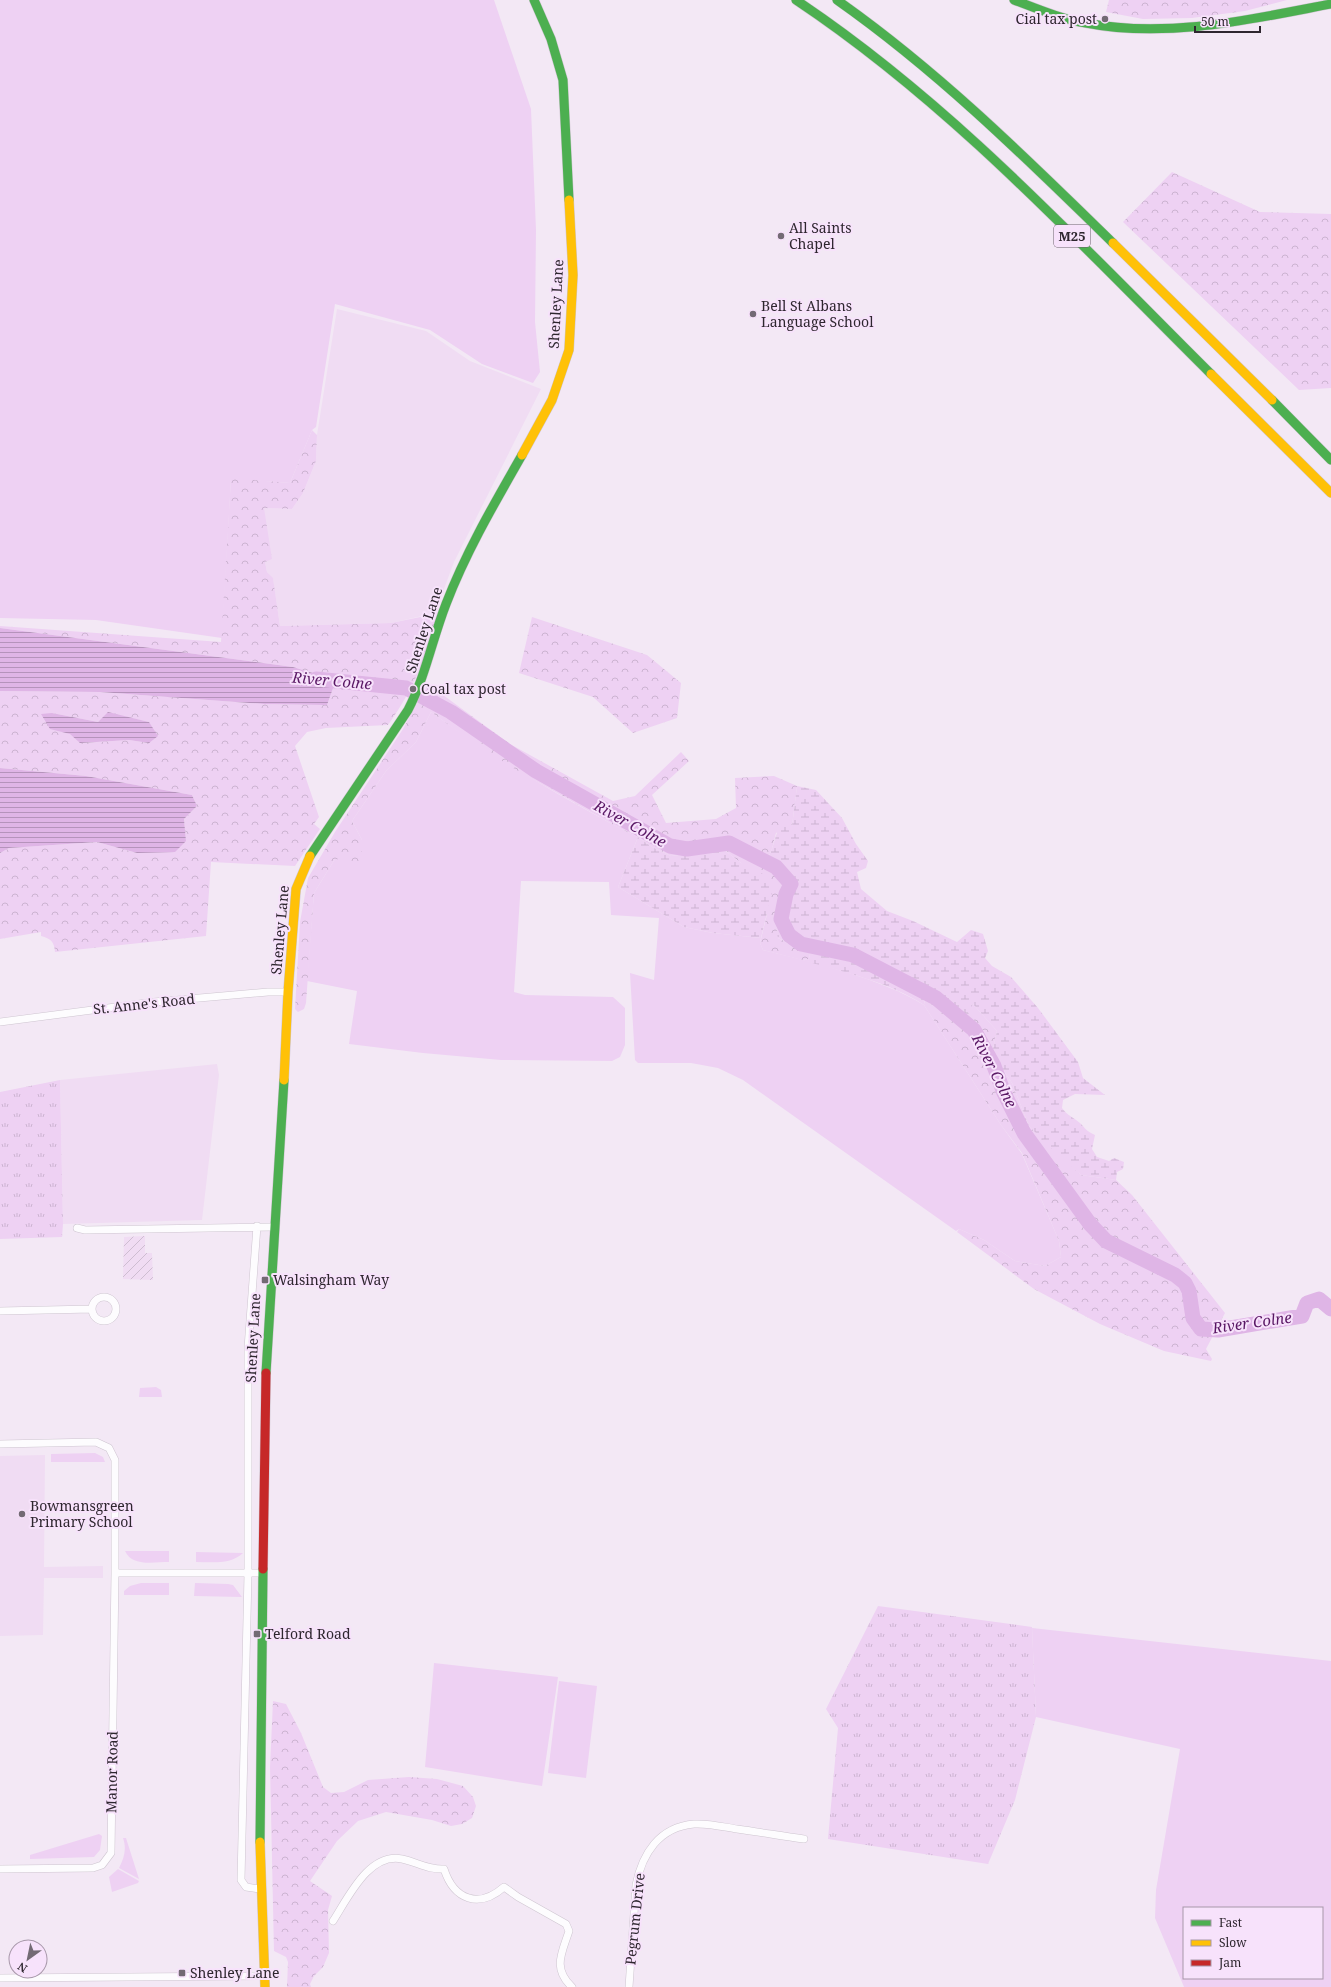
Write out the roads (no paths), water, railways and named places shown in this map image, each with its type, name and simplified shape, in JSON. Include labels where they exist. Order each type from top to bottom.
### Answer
[{"type":"main road","name":"Shenley Lane","points":[[265,1987],[260,1888],[260,1673],[266,1345],[280,1159],[288,992],[296,896],[300,877],[312,852],[408,710],[420,687],[445,606],[464,559],[552,400],[569,350],[573,275],[563,80],[551,39],[534,0]]},
{"type":"main road","name":"M25","points":[[796,0],[822,16],[896,72],[964,130],[1331,493]]},
{"type":"main road","name":"M25","points":[[837,0],[877,27],[917,59],[983,117],[1109,239],[1331,460]]},
{"type":"main road","points":[[1014,0],[1056,15],[1094,25],[1135,29],[1171,29],[1331,4]]},
{"type":"street","name":"St. Anne's Road","points":[[0,1022],[154,1002],[268,992],[288,992]]},
{"type":"street","points":[[77,1228],[85,1230],[257,1226],[274,1227]]},
{"type":"street","name":"Shenley Lane","points":[[257,1226],[248,1348],[248,1574],[241,1880],[246,1887],[260,1888]]},
{"type":"street","points":[[0,1311],[92,1309]]},
{"type":"street","points":[[0,1444],[96,1442],[109,1448],[115,1460],[115,1573],[263,1573]]},
{"type":"street","name":"Manor Road","points":[[0,1869],[94,1868],[102,1865],[111,1853],[115,1573]]},
{"type":"street","name":"Pegrum Drive","points":[[629,1987],[637,1880],[645,1855],[656,1841],[674,1829],[695,1824],[804,1839]]},
{"type":"street","points":[[333,1921],[365,1874],[373,1865],[382,1860],[391,1858],[402,1859],[429,1869],[444,1869],[451,1885],[466,1897],[474,1900],[485,1898],[491,1896],[504,1887],[518,1897],[566,1924],[569,1931],[560,1963],[563,1976],[572,1987]]},
{"type":"street","points":[[0,1978],[264,1976]]},
{"type":"water","points":[[0,628],[293,667],[336,680],[327,705],[264,704],[100,692],[0,691]]},
{"type":"water","points":[[108,712],[149,722],[158,736],[149,743],[129,740],[80,743],[70,734],[50,729],[41,714],[52,713],[98,722]]},
{"type":"water","points":[[0,768],[86,776],[192,795],[197,806],[184,819],[186,841],[175,852],[137,853],[97,842],[9,848],[0,853]]},
{"type":"waterway","name":"River Colne","points":[[316,679],[406,688],[451,712],[536,771],[670,846],[687,849],[729,843],[776,867],[791,884],[786,894],[781,919],[789,935],[801,944],[853,955],[936,998],[974,1030],[994,1066],[1004,1093],[1024,1133],[1090,1224],[1106,1241],[1175,1275],[1185,1283],[1189,1291],[1193,1318],[1201,1329],[1218,1330],[1302,1316],[1307,1303],[1319,1299],[1331,1309]]},
{"type":"place","name":"Cial tax post","points":[[1105,19]]},
{"type":"place","name":"All Saints Chapel","points":[[781,236]]},
{"type":"place","name":"Bell St Albans Language School","points":[[753,314]]},
{"type":"place","name":"Coal tax post","points":[[413,689]]},
{"type":"place","name":"Walsingham Way","points":[[265,1280]]},
{"type":"place","name":"Bowmansgreen Primary School","points":[[22,1514]]},
{"type":"place","name":"Telford Road","points":[[257,1634]]},
{"type":"place","name":"Shenley Lane","points":[[182,1973]]}]
